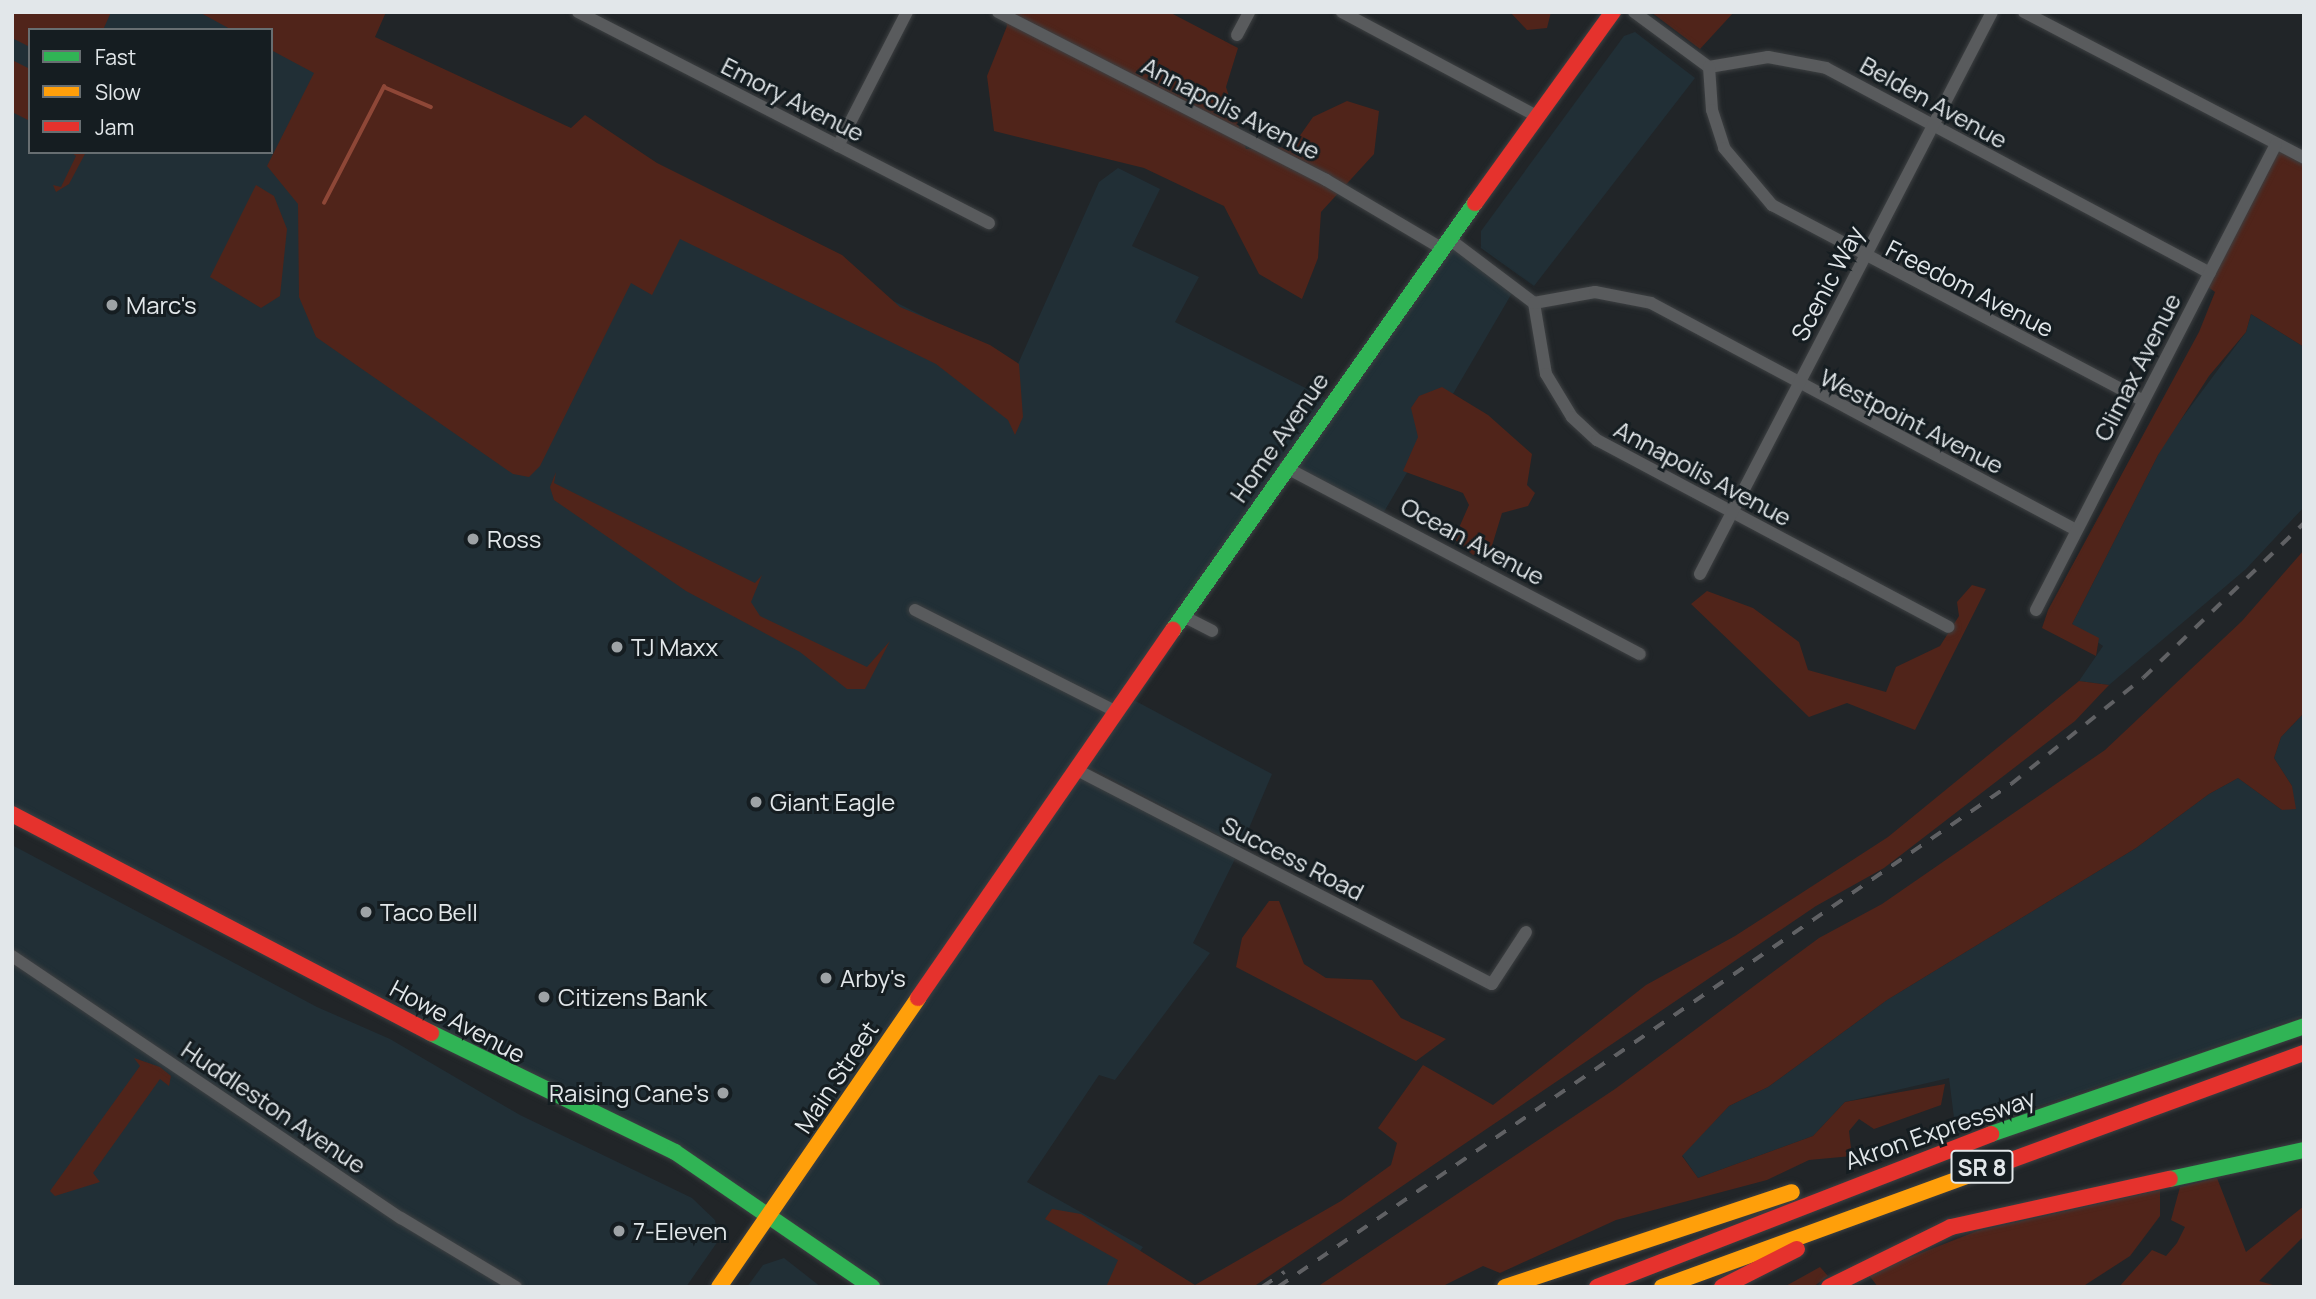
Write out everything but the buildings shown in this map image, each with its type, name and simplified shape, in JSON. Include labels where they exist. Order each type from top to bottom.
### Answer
[{"type":"main road","name":"Home Avenue","points":[[988,892],[1285,467],[1613,12]]},
{"type":"main road","name":"Howe Avenue","points":[[12,814],[538,1089],[675,1152],[772,1213],[872,1287]]},
{"type":"main road","name":"Main Street","points":[[719,1287],[772,1213],[988,892]]},
{"type":"main road","name":"Akron Expressway","points":[[1597,1287],[1930,1155],[2304,1026]]},
{"type":"main road","name":"Akron Expressway","points":[[1662,1287],[1944,1180],[2304,1054]]},
{"type":"main road","points":[[1829,1287],[1951,1227],[2304,1150]]},
{"type":"main road","points":[[1505,1287],[1742,1206],[1930,1155]]},
{"type":"main road","points":[[1722,1287],[1944,1180]]},
{"type":"street","name":"Emory Avenue","points":[[578,12],[989,223]]},
{"type":"street","points":[[838,146],[908,12]]},
{"type":"street","name":"Annapolis Avenue","points":[[998,12],[1445,243],[1534,303],[1546,374],[1572,417],[1612,450],[1948,627]]},
{"type":"street","points":[[1237,35],[1249,12]]},
{"type":"street","points":[[1342,12],[1537,116]]},
{"type":"street","points":[[1634,12],[1709,67]]},
{"type":"street","name":"Scenic Way","points":[[1700,573],[1992,12]]},
{"type":"street","points":[[2024,12],[2304,158]]},
{"type":"street","name":"Belden Avenue","points":[[1709,67],[1768,57],[1808,62],[2210,273]]},
{"type":"street","name":"Freedom Avenue","points":[[1709,67],[1715,124],[1744,179],[1772,205],[1865,258],[2142,400]]},
{"type":"street","name":"Climax Avenue","points":[[2036,610],[2276,144]]},
{"type":"street","name":"Westpoint Avenue","points":[[1534,303],[1585,292],[1637,298],[1797,385],[2076,530]]},
{"type":"street","name":"Ocean Avenue","points":[[1285,467],[1640,654]]},
{"type":"street","points":[[915,610],[1115,711]]},
{"type":"street","points":[[1181,615],[1212,631]]},
{"type":"street","name":"Success Road","points":[[1075,769],[1492,984],[1526,932]]},
{"type":"street","name":"Huddleston Avenue","points":[[12,956],[401,1218],[516,1287]]},
{"type":"shaded area","points":[[12,12],[321,12],[1018,364],[1099,182],[1118,168],[1160,189],[1132,246],[1199,277],[1175,322],[1331,401],[1448,238],[1515,288],[1381,517],[1285,467],[1075,768],[1238,853],[1193,943],[1210,953],[1115,1080],[1099,1075],[1027,1182],[1143,1247],[1115,1287],[873,1287],[772,1213],[12,814]]},
{"type":"shaded area","points":[[12,12],[111,12],[104,28],[28,28],[28,46],[12,38]]},
{"type":"shaded area","points":[[199,12],[386,12],[375,37],[571,128],[585,115],[657,163],[842,255],[900,307],[990,345],[1019,364],[1023,417],[1015,435],[1008,420],[936,364],[680,239],[652,295],[631,283],[540,466],[529,477],[513,474],[316,337],[299,297],[298,204],[267,166],[314,73],[273,51],[273,28],[228,28]]},
{"type":"shaded area","points":[[1004,12],[1169,12],[1238,48],[1226,87],[1246,149],[1292,147],[1313,117],[1347,101],[1379,111],[1374,154],[1321,212],[1318,258],[1302,299],[1259,274],[1224,206],[1144,168],[994,131],[987,76],[1007,26]]},
{"type":"shaded area","points":[[1510,12],[1551,12],[1547,28],[1527,30]]},
{"type":"shaded area","points":[[1651,12],[1734,12],[1700,49]]},
{"type":"shaded area","points":[[1635,32],[1695,78],[1534,286],[1481,248],[1481,231],[1624,36]]},
{"type":"shaded area","points":[[12,60],[28,68],[28,120],[12,112]]},
{"type":"shaded area","points":[[2276,144],[2304,159],[2304,347],[2251,314],[2246,332],[2209,376],[2158,455],[2072,624],[2099,638],[2096,656],[2042,628],[2048,610],[2199,332],[2215,292],[2204,284]]},
{"type":"shaded area","points":[[74,154],[85,154],[69,184],[56,192],[53,185],[61,187],[76,156]]},
{"type":"shaded area","points":[[256,185],[274,196],[287,229],[280,296],[261,308],[210,277]]},
{"type":"shaded area","points":[[2251,314],[2304,347],[2304,507],[2246,569],[2109,685],[2079,681],[2103,646],[2072,624],[2165,441],[2246,332]]},
{"type":"shaded area","points":[[1442,387],[1488,415],[1532,454],[1527,485],[1535,493],[1528,506],[1502,513],[1491,549],[1473,555],[1454,539],[1469,505],[1463,493],[1403,471],[1418,437],[1411,408],[1419,396]]},
{"type":"shaded area","points":[[556,472],[554,483],[755,583],[762,575],[751,602],[760,616],[867,667],[890,641],[865,689],[847,689],[800,652],[686,591],[554,500],[550,487]]},
{"type":"shaded area","points":[[2304,550],[2304,713],[2281,737],[2274,758],[2292,786],[2296,809],[2282,810],[2238,778],[2209,794],[2136,848],[1887,1000],[1768,1087],[1729,1106],[1682,1156],[1698,1178],[1813,1136],[1845,1102],[1945,1084],[1941,1105],[1874,1129],[1859,1119],[1849,1131],[1852,1156],[1809,1160],[1767,1180],[1616,1220],[1500,1273],[1483,1266],[1441,1287],[1317,1287],[1615,1089],[1819,938],[1882,904],[2105,750],[2242,621]]},
{"type":"shaded area","points":[[1972,585],[1986,589],[1915,730],[1847,703],[1809,717],[1691,604],[1707,591],[1753,608],[1799,642],[1808,670],[1886,692],[1896,667],[1940,646],[1959,616],[1957,602]]},
{"type":"shaded area","points":[[2079,681],[2109,685],[2075,721],[1884,868],[1816,906],[1253,1287],[1106,1287],[1118,1260],[1045,1219],[1052,1209],[1081,1214],[1195,1285],[1341,1201],[1391,1165],[1397,1143],[1378,1128],[1423,1065],[1493,1105],[1646,985],[1735,936],[1888,837]]},
{"type":"shaded area","points":[[1130,698],[1272,774],[1241,847],[1083,764]]},
{"type":"shaded area","points":[[2304,713],[2304,1016],[1956,1134],[1949,1078],[1845,1102],[1813,1136],[1698,1178],[1682,1155],[1729,1106],[1768,1087],[1887,1000],[2136,848],[2209,794],[2238,778],[2282,810],[2292,786],[2274,758],[2281,737]]},
{"type":"shaded area","points":[[12,845],[317,1007],[390,1039],[520,1115],[692,1198],[715,1220],[718,1241],[686,1287],[12,1287]]},
{"type":"shaded area","points":[[1269,901],[1279,901],[1304,964],[1326,978],[1372,980],[1401,1018],[1446,1039],[1416,1061],[1236,967],[1242,938]]},
{"type":"shaded area","points":[[134,1058],[160,1067],[171,1076],[169,1086],[160,1079],[93,1173],[100,1182],[55,1196],[50,1191],[140,1066]]},
{"type":"shaded area","points":[[2217,1178],[2246,1252],[2304,1206],[2304,1236],[2259,1281],[2280,1287],[2119,1287],[2152,1250],[2166,1256],[2177,1243],[2185,1227],[2171,1220],[2180,1187]]},
{"type":"shaded area","points":[[2160,1190],[2160,1216],[2130,1256],[2082,1287],[1878,1287],[1868,1274],[1977,1231]]},
{"type":"shaded area","points":[[784,1258],[821,1287],[747,1287],[763,1265]]},
{"type":"shaded area","points":[[1820,1267],[1828,1276],[1813,1287],[1784,1287]]},
{"type":"waterway","points":[[324,203],[384,87],[431,107]]},
{"type":"railway","points":[[1278,1287],[2011,784],[2143,678],[2304,523]]},
{"type":"railway","points":[[1262,1287],[1284,1272]]},
{"type":"traffic: fast","points":[[1173,630],[1475,203]]},
{"type":"traffic: fast","points":[[1991,1134],[2304,1026]]},
{"type":"traffic: fast","points":[[431,1033],[675,1152],[872,1287]]},
{"type":"traffic: fast","points":[[2170,1179],[2304,1150]]},
{"type":"traffic: slow","points":[[719,1287],[918,998]]},
{"type":"traffic: slow","points":[[1662,1287],[1973,1174]]},
{"type":"traffic: slow","points":[[1505,1287],[1792,1192]]},
{"type":"traffic: jam","points":[[1475,203],[1613,12]]},
{"type":"traffic: jam","points":[[918,998],[1173,630]]},
{"type":"traffic: jam","points":[[12,814],[431,1033]]},
{"type":"traffic: jam","points":[[1973,1174],[2304,1053]]},
{"type":"traffic: jam","points":[[1597,1287],[1991,1134]]},
{"type":"traffic: jam","points":[[1829,1287],[1951,1227],[2170,1179]]},
{"type":"traffic: jam","points":[[1722,1287],[1797,1249]]},
{"type":"place","name":"Marc's","points":[[112,305]]},
{"type":"place","name":"Ross","points":[[473,539]]},
{"type":"place","name":"TJ Maxx","points":[[617,647]]},
{"type":"place","name":"Giant Eagle","points":[[756,802]]},
{"type":"place","name":"Taco Bell","points":[[366,912]]},
{"type":"place","name":"Arby's","points":[[826,978]]},
{"type":"place","name":"Citizens Bank","points":[[544,997]]},
{"type":"place","name":"Raising Cane's","points":[[723,1093]]},
{"type":"place","name":"7-Eleven","points":[[619,1231]]}]
